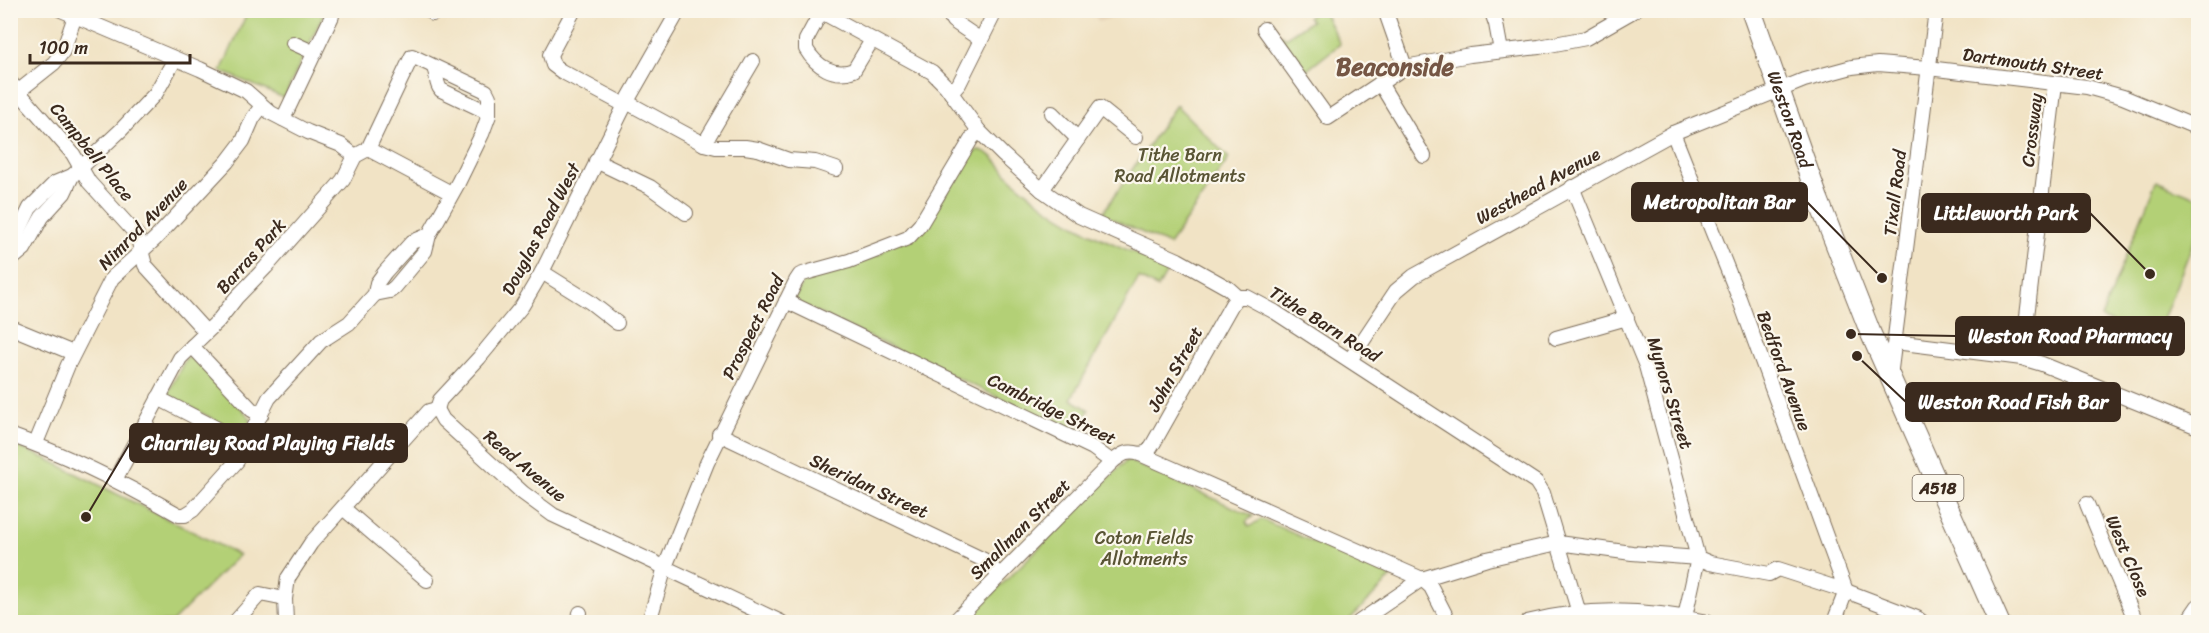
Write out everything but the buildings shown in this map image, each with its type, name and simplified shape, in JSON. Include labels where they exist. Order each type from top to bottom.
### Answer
[{"type":"highway","name":"Weston Road","points":[[1751,10],[1833,238],[1890,379],[1999,622]]},
{"type":"street","points":[[10,435],[36,443],[115,480],[179,515],[184,515],[193,510],[237,461],[269,398],[321,341],[340,338],[349,323],[375,294],[377,283],[391,264],[412,242],[429,234],[451,193],[283,119],[271,113],[246,91],[61,10]]},
{"type":"street","points":[[574,10],[552,49],[550,55],[553,66],[704,144],[716,147],[758,149],[789,160],[815,162],[836,169]]},
{"type":"street","name":"Douglas Road West","points":[[285,599],[288,579],[311,543],[429,411],[437,409],[440,400],[522,306],[542,272],[626,103],[679,10]]},
{"type":"street","points":[[947,10],[953,21],[981,40]]},
{"type":"street","points":[[951,93],[959,84],[996,10]]},
{"type":"street","points":[[1385,10],[1405,67]]},
{"type":"street","points":[[1491,10],[1501,51]]},
{"type":"street","points":[[1264,29],[1328,118],[1405,67],[1586,38],[1635,10]]},
{"type":"street","name":"Tixall Road","points":[[1890,379],[1936,10]]},
{"type":"street","points":[[819,11],[806,40],[806,50],[821,67],[839,73],[854,70],[872,40]]},
{"type":"street","name":"Tithe Barn Road","points":[[819,11],[932,72],[1003,155],[1042,189],[1079,216],[1178,260],[1228,288],[1238,297],[1247,297],[1275,312],[1536,482],[1542,493],[1579,613]]},
{"type":"street","points":[[13,91],[54,63],[63,51],[75,16]]},
{"type":"street","points":[[283,119],[332,16]]},
{"type":"street","points":[[293,43],[315,53]]},
{"type":"street","name":"Barras Park","points":[[115,480],[180,358],[218,321],[343,180],[361,153],[412,56],[434,68],[437,74],[436,84],[441,90],[489,115],[458,183],[451,193]]},
{"type":"street","points":[[11,260],[24,249],[37,225],[64,193],[76,173],[156,93],[175,59]]},
{"type":"street","points":[[704,144],[753,61]]},
{"type":"street","name":"Dartmouth Street","points":[[1779,92],[1804,81],[1851,67],[1878,64],[1928,68],[2105,91],[2199,128]]},
{"type":"street","points":[[1380,82],[1424,156]]},
{"type":"street","name":"Crossway","points":[[2022,358],[2055,84]]},
{"type":"street","name":"Campbell Place","points":[[13,91],[73,154],[76,173],[89,182],[137,235],[145,265],[206,332]]},
{"type":"street","name":"Westhead Avenue","points":[[1350,360],[1396,291],[1405,282],[1572,187],[1673,133],[1779,92]]},
{"type":"street","name":"Nimrod Avenue","points":[[36,443],[73,353],[112,278],[155,239],[226,162],[243,141],[253,118],[262,106]]},
{"type":"street","points":[[1042,189],[1100,108],[1136,137]]},
{"type":"street","points":[[1052,113],[1078,139]]},
{"type":"street","name":"Prospect Road","points":[[649,622],[665,567],[719,434],[800,275],[849,261],[908,238],[920,225],[972,138],[980,130]]},
{"type":"street","name":"Bedford Avenue","points":[[1673,133],[1739,298],[1846,591]]},
{"type":"street","points":[[596,161],[650,187],[686,213]]},
{"type":"street","name":"Mynors Street","points":[[1572,187],[1646,366],[1698,558],[1685,617]]},
{"type":"street","points":[[542,272],[590,302],[617,323]]},
{"type":"street","name":"John Street","points":[[1140,454],[1148,452],[1153,444],[1232,303],[1238,297]]},
{"type":"street","name":"Cambridge Street","points":[[786,301],[1093,448],[1113,462],[1122,453],[1140,454]]},
{"type":"street","points":[[1556,338],[1627,318]]},
{"type":"street","points":[[10,327],[73,353]]},
{"type":"street","points":[[1895,342],[2022,358],[2199,427]]},
{"type":"street","points":[[192,346],[252,410],[261,416]]},
{"type":"street","points":[[158,398],[247,444]]},
{"type":"street","name":"Read Avenue","points":[[437,409],[443,420],[523,493],[553,515],[781,622]]},
{"type":"street","name":"Sheridan Street","points":[[719,434],[986,561],[999,575]]},
{"type":"street","points":[[1140,454],[1422,579],[1431,587],[1449,622]]},
{"type":"street","name":"Smallman Street","points":[[954,622],[1113,462]]},
{"type":"street","name":"West Close","points":[[2087,504],[2136,622]]},
{"type":"street","points":[[343,508],[427,580]]},
{"type":"street","points":[[1359,622],[1422,579],[1487,559],[1558,543],[1632,553],[1698,558],[1710,563],[1769,574],[1778,569],[1846,591],[1917,618],[1922,622]]},
{"type":"street","points":[[1834,622],[1846,591]]},
{"type":"street","points":[[235,622],[260,594],[285,599],[286,622]]},
{"type":"street","points":[[2187,622],[2199,606]]},
{"type":"street","points":[[1527,622],[1579,613],[1634,612],[1685,617],[1707,622]]},
{"type":"shaded area","points":[[1090,11],[1131,11],[1099,22]]},
{"type":"green space","points":[[248,11],[325,11],[284,98],[221,71]]},
{"type":"green space","points":[[1317,11],[1323,11],[1340,44],[1302,74],[1276,39],[1282,35],[1285,38],[1311,21],[1308,16]]},
{"type":"green space","name":"Tithe Barn Road Allotments","points":[[1176,105],[1229,158],[1169,245],[1102,214]]},
{"type":"green space","points":[[978,150],[988,154],[1018,185],[1067,221],[1169,268],[1158,288],[1139,278],[1071,399],[1089,410],[1076,428],[1068,430],[793,301],[804,281],[809,277],[880,254],[940,202],[970,155]]},
{"type":"green space","points":[[2156,181],[2198,198],[2198,230],[2155,340],[2101,318]]},
{"type":"green space","points":[[191,357],[199,361],[251,419],[243,435],[170,396],[169,391],[186,358]]},
{"type":"green space","points":[[11,444],[47,459],[239,555],[172,622],[11,622]]},
{"type":"green space","name":"Coton Fields Allotments","points":[[1127,460],[1253,516],[1246,522],[1249,527],[1261,519],[1392,577],[1347,622],[964,622]]},
{"type":"place","name":"Littleworth Park","points":[[2150,274]]},
{"type":"place","name":"Metropolitan Bar","points":[[1882,278]]},
{"type":"place","name":"Weston Road Pharmacy","points":[[1851,334]]},
{"type":"place","name":"Weston Road Fish Bar","points":[[1857,356]]},
{"type":"place","name":"Charnley Road Playing Fields","points":[[86,517]]},
{"type":"district","name":"Beaconside","points":[[1395,67]]}]
